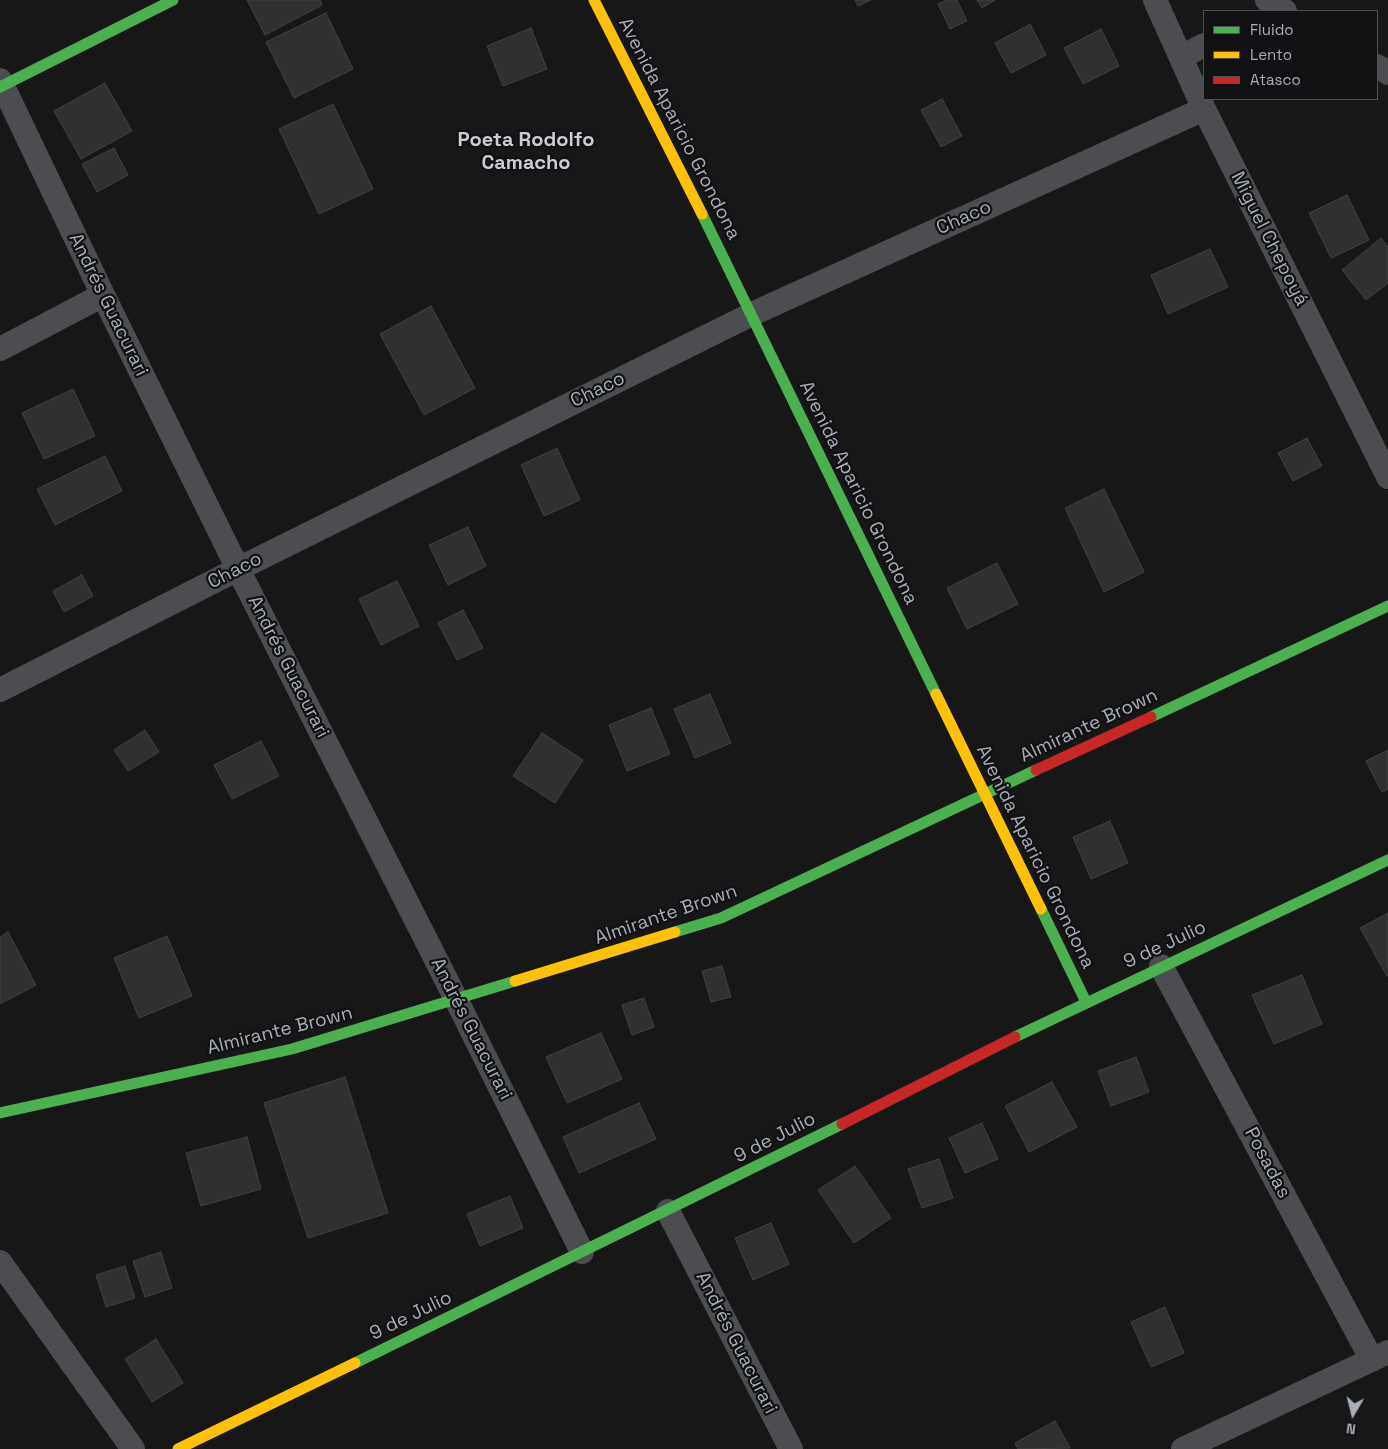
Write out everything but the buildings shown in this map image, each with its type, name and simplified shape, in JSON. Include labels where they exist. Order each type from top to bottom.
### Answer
[{"type":"street","points":[[1,84],[173,0]]},
{"type":"street","name":"Avenida Aparicio Grondona","points":[[594,0],[752,314],[1086,1002]]},
{"type":"street","name":"Miguel Chepoyá","points":[[1155,0],[1204,109],[1388,477]]},
{"type":"street","points":[[1182,57],[1203,46]]},
{"type":"street","name":"Andrés Guacurari","points":[[1,84],[102,296],[582,1252]]},
{"type":"street","name":"Chaco","points":[[0,690],[238,569],[752,314],[1204,109]]},
{"type":"street","points":[[0,349],[102,296]]},
{"type":"street","name":"Almirante Brown","points":[[0,1113],[292,1049],[721,918],[1388,606]]},
{"type":"street","name":"9 de Julio","points":[[178,1449],[668,1211],[1086,1002],[1388,860]]},
{"type":"street","name":"Posadas","points":[[1161,966],[1380,1356]]},
{"type":"street","name":"Andrés Guacurari","points":[[668,1211],[791,1449]]},
{"type":"street","points":[[0,1262],[133,1449]]},
{"type":"street","points":[[1183,1449],[1380,1356]]},
{"type":"traffic: fast","points":[[0,87],[173,0]]},
{"type":"traffic: fast","points":[[702,214],[936,694]]},
{"type":"traffic: fast","points":[[1151,717],[1388,606]]},
{"type":"traffic: fast","points":[[675,932],[721,918],[1036,770]]},
{"type":"traffic: fast","points":[[1015,1037],[1388,860]]},
{"type":"traffic: fast","points":[[1041,909],[1086,1002]]},
{"type":"traffic: fast","points":[[0,1113],[292,1049],[515,981]]},
{"type":"traffic: fast","points":[[355,1363],[842,1124]]},
{"type":"traffic: slow","points":[[594,0],[702,214]]},
{"type":"traffic: slow","points":[[936,694],[1041,909]]},
{"type":"traffic: slow","points":[[515,981],[675,932]]},
{"type":"traffic: slow","points":[[178,1449],[355,1363]]},
{"type":"traffic: jam","points":[[1036,770],[1151,717]]},
{"type":"traffic: jam","points":[[842,1124],[1015,1037]]},
{"type":"district","name":"Poeta Rodolfo Camacho","points":[[526,152]]}]
